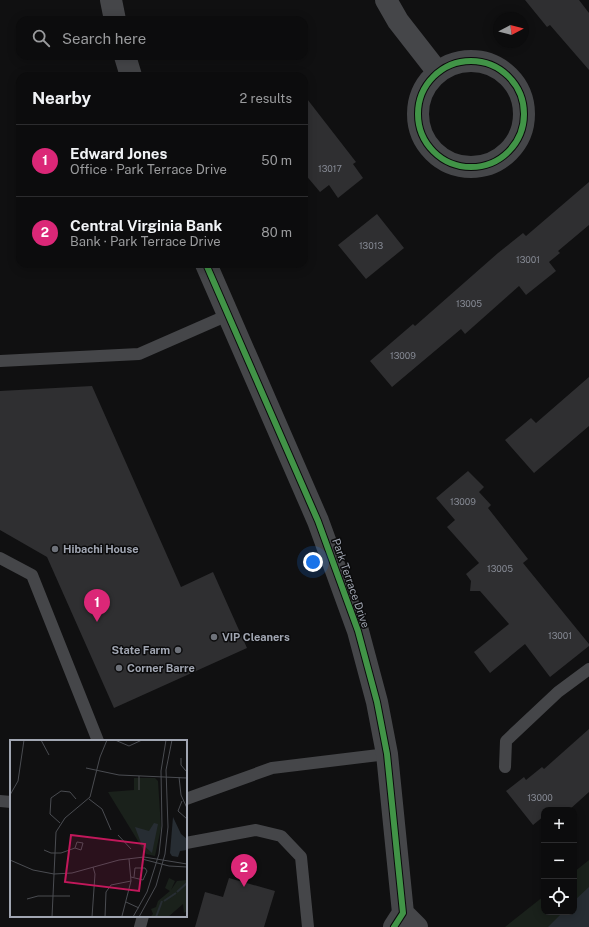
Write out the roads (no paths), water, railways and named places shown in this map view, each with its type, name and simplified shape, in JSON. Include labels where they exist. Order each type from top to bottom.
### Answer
[{"type":"street","points":[[111,0],[115,16]]},
{"type":"street","points":[[386,0],[398,21],[437,71]]},
{"type":"street","points":[[126,60],[130,72]]},
{"type":"street","points":[[466,60],[481,61],[496,66],[508,75],[517,86],[523,101],[524,116],[521,131],[515,145],[504,156],[491,164],[476,167],[461,166],[446,162],[434,152],[425,141],[419,126],[417,111],[420,96],[427,82],[437,71],[451,64],[466,60]]},
{"type":"street","name":"Park Terrace Drive","points":[[208,268],[318,522],[358,631],[377,702],[387,754],[405,922]]},
{"type":"lane","points":[[0,361],[139,354],[228,315]]},
{"type":"lane","points":[[0,558],[32,575],[98,740]]},
{"type":"lane","points":[[505,768],[506,741],[558,692],[589,668]]},
{"type":"lane","points":[[187,799],[272,768],[387,754]]},
{"type":"lane","points":[[0,801],[10,802]]},
{"type":"lane","points":[[187,843],[256,830],[281,836],[301,857],[308,927]]},
{"type":"lane","points":[[140,927],[143,917]]},
{"type":"place","name":"Hibachi House","points":[[55,549]]},
{"type":"place","name":"Edward Jones","points":[[97,622]]},
{"type":"place","name":"VIP Cleaners","points":[[214,637]]},
{"type":"place","name":"State Farm","points":[[178,650]]},
{"type":"place","name":"Corner Barre","points":[[119,668]]},
{"type":"place","name":"Central Virginia Bank","points":[[244,887]]}]
